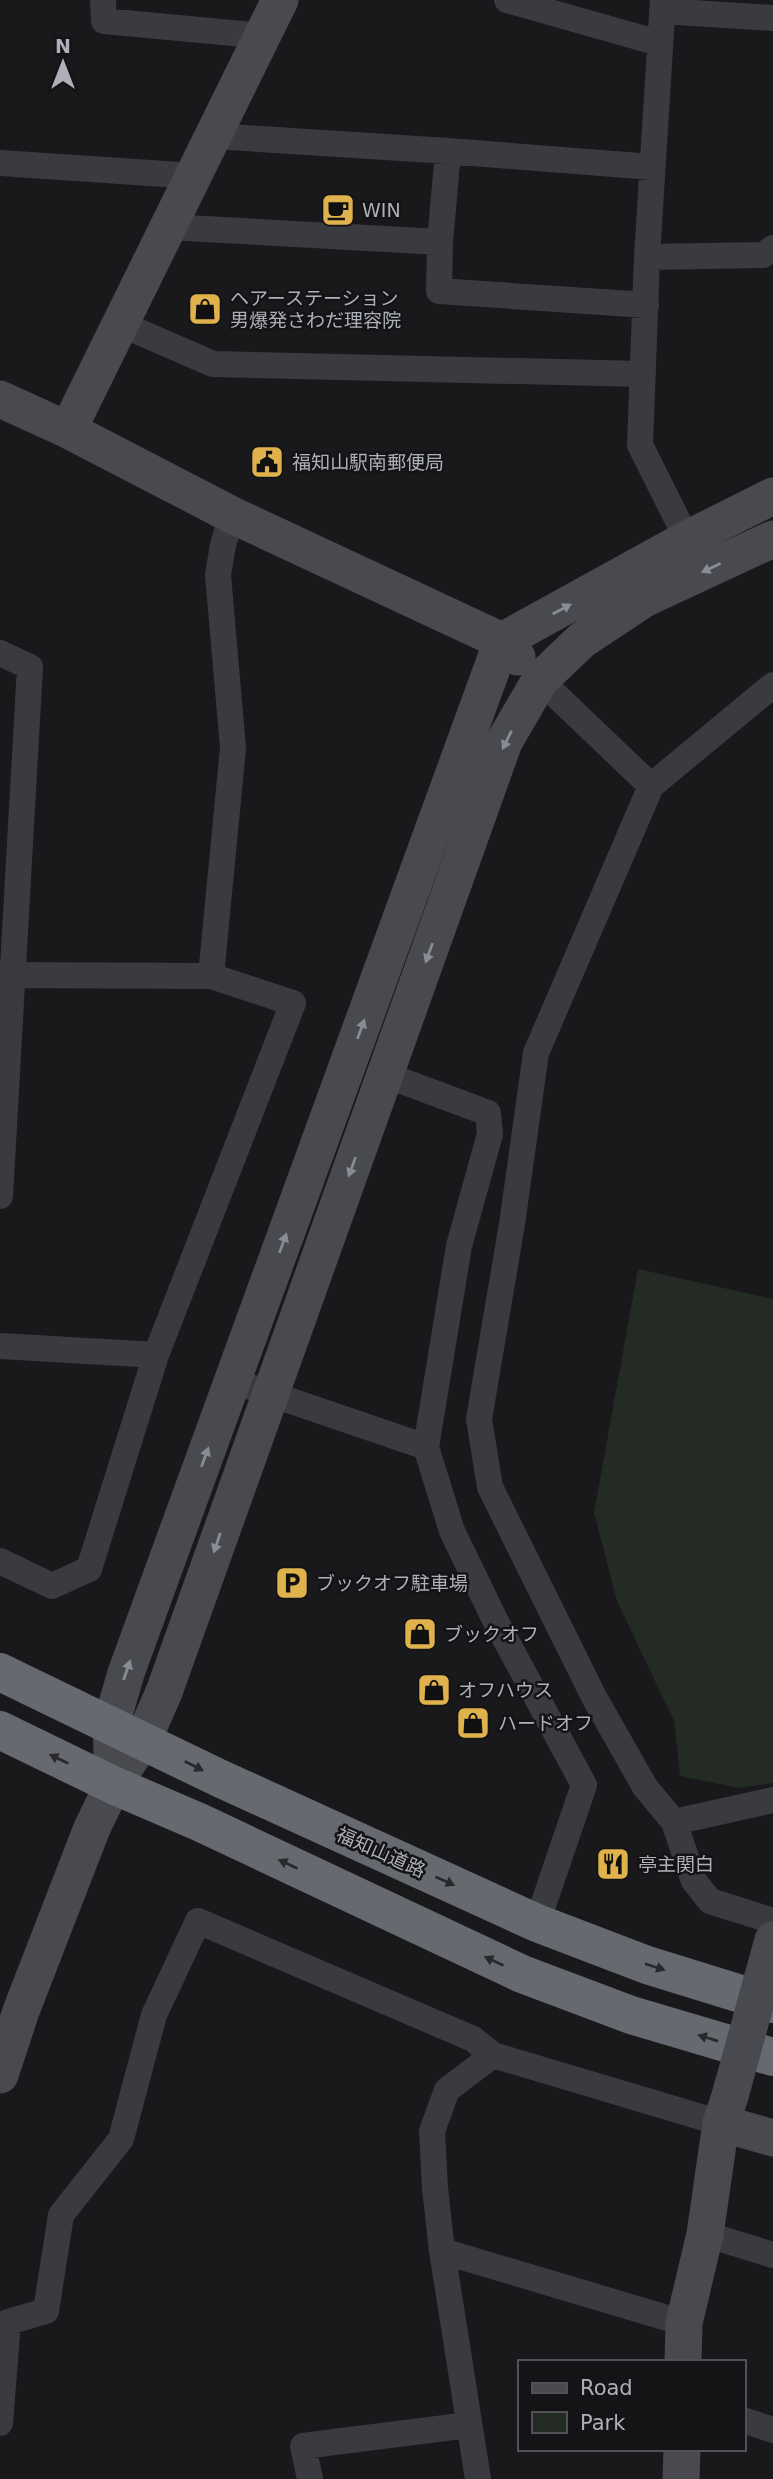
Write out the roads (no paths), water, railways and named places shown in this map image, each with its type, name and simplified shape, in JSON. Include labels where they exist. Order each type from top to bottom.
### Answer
[{"type":"highway","name":"福知山道路","points":[[0,1672],[219,1779],[537,1923],[647,1965],[773,2004]]},
{"type":"highway","points":[[0,1730],[522,1974],[631,2015],[773,2057]]},
{"type":"street","points":[[103,0],[104,21],[264,36]]},
{"type":"street","points":[[68,430],[281,0]]},
{"type":"street","points":[[507,0],[659,43]]},
{"type":"street","points":[[687,539],[640,445],[647,257],[663,5],[773,18]]},
{"type":"street","points":[[213,136],[652,167]]},
{"type":"street","points":[[448,151],[440,242],[439,290],[646,305]]},
{"type":"street","points":[[0,163],[195,176]]},
{"type":"street","points":[[168,227],[440,242]]},
{"type":"street","points":[[647,257],[763,255],[773,248]]},
{"type":"street","points":[[121,324],[213,364],[643,374]]},
{"type":"street","points":[[0,400],[68,430],[232,515],[502,640],[651,786]]},
{"type":"street","points":[[0,2075],[10,2006],[113,1785],[127,1733],[125,1673],[502,640],[687,539],[773,496]]},
{"type":"street","points":[[211,976],[233,748],[218,575],[232,515]]},
{"type":"street","points":[[127,1733],[164,1692],[504,742],[540,680],[582,640],[644,599],[773,540]]},
{"type":"street","points":[[0,653],[30,667],[9,876],[0,1196]]},
{"type":"street","points":[[773,685],[651,786],[536,1053],[512,1224],[479,1419],[490,1487],[594,1697],[645,1787],[674,1822],[694,1881],[710,1901],[773,1921]]},
{"type":"street","points":[[0,1561],[52,1587],[89,1569],[156,1355],[293,1003],[211,976],[7,975]]},
{"type":"street","points":[[386,1075],[488,1113],[490,1134],[459,1246],[426,1447],[452,1531],[496,1622],[584,1785],[537,1923]]},
{"type":"street","points":[[0,1346],[156,1355]]},
{"type":"street","points":[[233,1381],[426,1447]]},
{"type":"street","points":[[674,1822],[773,1800]]},
{"type":"street","points":[[0,2423],[8,2322],[46,2311],[61,2215],[121,2139],[154,2015],[198,1920],[473,2039],[493,2055],[725,2110],[773,2138]]},
{"type":"street","points":[[683,2360],[684,2323],[705,2234],[725,2110],[773,1940]]},
{"type":"street","points":[[478,2479],[442,2251],[432,2131],[447,2090],[493,2055]]},
{"type":"street","points":[[705,2234],[773,2255]]},
{"type":"street","points":[[442,2251],[684,2323]]},
{"type":"street","points":[[745,2421],[773,2430]]},
{"type":"street","points":[[310,2479],[303,2446],[469,2425]]},
{"type":"street","points":[[681,2479],[682,2451]]},
{"type":"place","name":"WIN","points":[[338,210]]},
{"type":"place","name":"ヘアーステーション 男爆発さわだ理容院","points":[[205,309]]},
{"type":"place","name":"福知山駅南郵便局","points":[[267,462]]},
{"type":"place","name":"ブックオフ駐車場","points":[[292,1583]]},
{"type":"place","name":"ブックオフ","points":[[420,1634]]},
{"type":"place","name":"オフハウス","points":[[434,1690]]},
{"type":"place","name":"ハードオフ","points":[[473,1723]]},
{"type":"place","name":"亭主関白","points":[[613,1864]]}]
